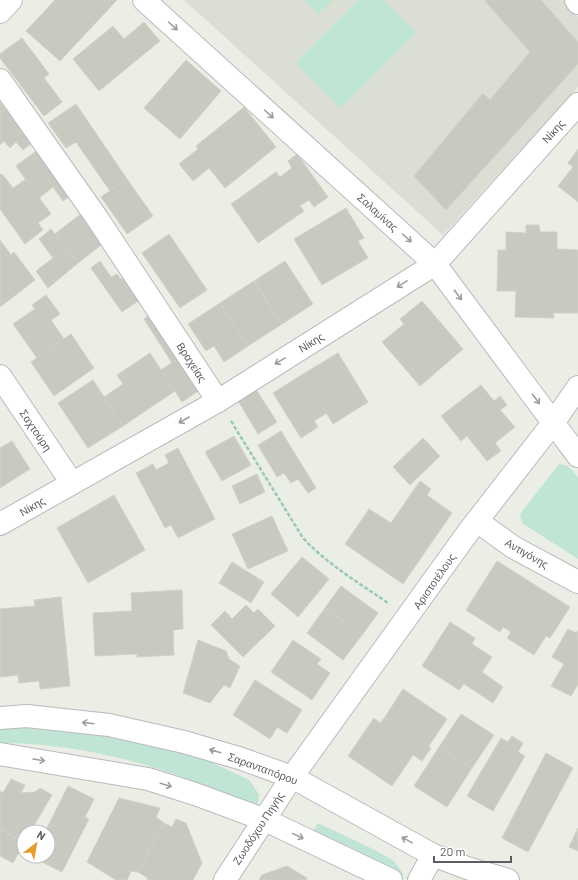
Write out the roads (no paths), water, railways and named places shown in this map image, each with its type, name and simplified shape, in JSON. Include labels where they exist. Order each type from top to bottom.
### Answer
[{"type":"street","points":[[0,12],[11,0]]},
{"type":"street","name":"Σαλαμίνας","points":[[144,0],[435,264],[578,456]]},
{"type":"street","name":"Βραχείας","points":[[0,80],[97,218],[218,401]]},
{"type":"street","name":"Νίκης","points":[[0,524],[218,401],[435,264],[578,104]]},
{"type":"street","name":"Σαχτούρη","points":[[0,376],[72,483]]},
{"type":"street","name":"Αριστοτέλους","points":[[292,777],[477,521],[553,423],[578,387]]},
{"type":"street","name":"Αντιγόνης","points":[[477,521],[513,547],[578,582]]},
{"type":"street","name":"Σαρανταπόρου","points":[[0,718],[27,716],[109,725],[184,742],[239,758],[292,777],[433,855],[467,868],[508,880]]},
{"type":"street","points":[[0,754],[148,780],[195,794],[263,819],[391,880]]},
{"type":"street","name":"Ζωοδόχου Πηγής","points":[[225,880],[263,819],[292,777]]},
{"type":"street","points":[[419,880],[433,855]]}]
